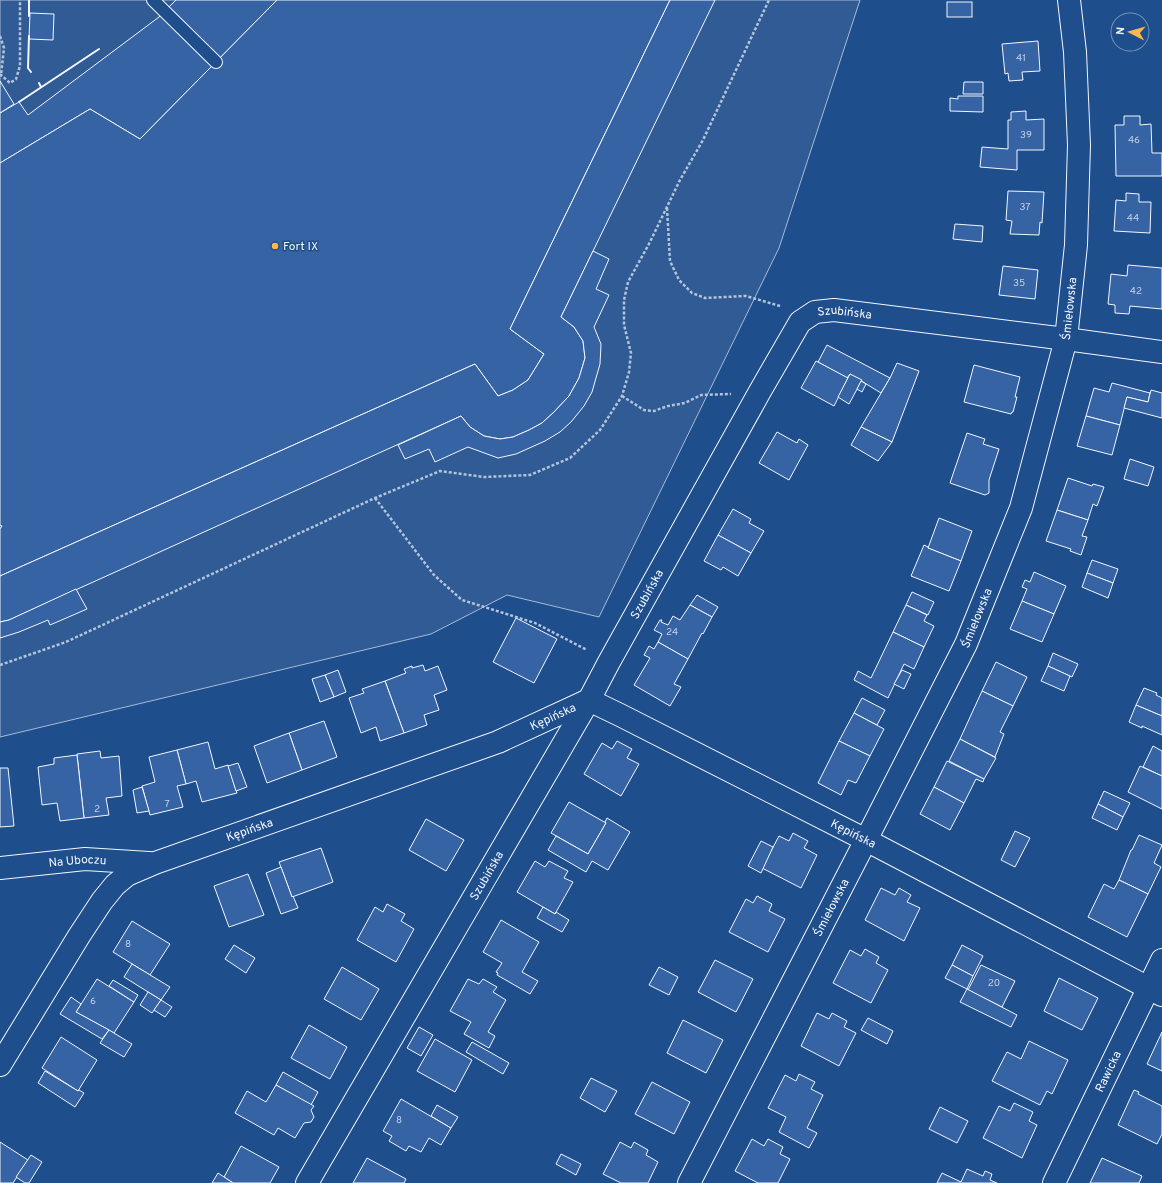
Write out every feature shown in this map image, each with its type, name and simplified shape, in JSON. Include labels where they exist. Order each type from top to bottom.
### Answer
[{"type":"street","name":"Śmiełowska","points":[[689,1183],[966,644],[1021,508],[1066,339],[1076,245],[1079,145],[1075,52],[1068,0]]},
{"type":"street","name":"Szubińska","points":[[307,1183],[589,700],[608,662],[800,322],[815,312],[834,310],[1162,352]]},
{"type":"street","name":"Kępińska","points":[[0,1066],[102,901],[115,885],[127,875],[155,863],[498,742],[589,700],[866,840],[1155,992]]},
{"type":"street","name":"Na Uboczu","points":[[0,868],[85,859],[155,863]]},
{"type":"street","name":"Rawicka","points":[[1054,1183],[1155,992],[1162,960]]},
{"type":"lane","points":[[153,0],[216,62]]},
{"type":"path","points":[[0,36],[4,48],[0,76],[10,83],[16,79],[20,66],[20,0]]},
{"type":"path","points":[[0,664],[66,642],[375,498],[440,471],[484,477],[530,475],[570,458],[600,430],[622,396],[629,372],[631,353],[624,325],[624,300],[628,282],[650,242],[680,180],[703,140],[769,0]]},
{"type":"path","points":[[667,208],[670,261],[679,280],[692,293],[705,298],[746,296],[793,311],[800,322]]},
{"type":"path","points":[[622,396],[644,410],[654,411],[668,406],[685,403],[701,395],[759,393]]},
{"type":"path","points":[[375,498],[434,574],[462,600],[535,623],[608,662]]},
{"type":"shaded area","points":[[0,0],[860,0],[779,248],[599,617],[507,595],[431,634],[0,737]]},
{"type":"building","points":[[176,0],[277,0],[140,139],[90,109],[0,163],[0,113],[19,102],[28,115],[159,17]]},
{"type":"building","name":"Fort IX","points":[[277,0],[670,0],[510,329],[544,354],[528,380],[513,390],[498,396],[475,364],[0,576],[0,529],[2,526],[0,525],[0,163],[90,109],[140,139]]},
{"type":"building","points":[[670,0],[715,0],[561,317],[574,327],[583,341],[585,358],[579,378],[569,396],[554,412],[542,423],[529,430],[513,437],[500,439],[484,436],[470,427],[461,416],[9,620],[0,622],[0,576],[475,364],[498,396],[513,390],[528,380],[544,354],[510,329]]},
{"type":"building","points":[[947,2],[972,2],[972,17],[947,17]]},
{"type":"building","points":[[30,13],[54,14],[53,40],[29,39]]},
{"type":"building","points":[[1038,41],[1040,71],[1022,72],[1023,80],[1009,81],[1008,73],[1005,74],[1002,44]]},
{"type":"building","points":[[0,81],[14,104],[0,113]]},
{"type":"building","points":[[964,82],[983,82],[983,94],[963,94]]},
{"type":"building","points":[[958,96],[983,96],[983,112],[950,111],[950,98],[958,99]]},
{"type":"building","points":[[1026,111],[1026,120],[1044,119],[1044,150],[1017,150],[1017,170],[980,167],[982,147],[1008,149],[1008,120],[1011,120],[1011,112]]},
{"type":"building","points":[[1124,116],[1140,116],[1140,125],[1151,124],[1152,153],[1162,153],[1162,176],[1116,176],[1115,125],[1124,125]]},
{"type":"building","points":[[1008,191],[1044,192],[1042,223],[1040,222],[1039,235],[1010,234],[1012,221],[1006,220]]},
{"type":"building","points":[[1126,193],[1139,194],[1139,202],[1151,202],[1150,233],[1114,231],[1116,200],[1126,201]]},
{"type":"building","points":[[955,224],[983,226],[982,242],[953,239]]},
{"type":"building","points":[[593,251],[609,259],[596,289],[609,295],[594,327],[601,344],[600,364],[592,392],[584,406],[571,422],[560,432],[545,441],[516,454],[498,458],[468,447],[435,462],[429,449],[405,459],[398,445],[461,416],[470,427],[484,436],[500,439],[513,437],[542,423],[569,396],[579,378],[585,358],[583,341],[574,327],[561,317]]},
{"type":"building","points":[[1128,265],[1162,268],[1162,309],[1130,306],[1129,314],[1115,313],[1115,305],[1108,304],[1111,274],[1127,276]]},
{"type":"building","points":[[1003,266],[1038,270],[1035,299],[999,295]]},
{"type":"building","points":[[827,345],[890,378],[881,393],[850,374],[847,378],[818,362]]},
{"type":"building","points":[[816,361],[848,378],[834,406],[801,388]]},
{"type":"building","points":[[897,363],[919,371],[892,442],[861,427],[890,378]]},
{"type":"building","points":[[974,365],[1020,377],[1015,397],[1017,397],[1013,412],[1011,414],[964,402]]},
{"type":"building","points":[[850,374],[862,380],[849,404],[838,397]]},
{"type":"building","points":[[861,381],[866,384],[862,392],[857,389]]},
{"type":"building","points":[[1112,383],[1150,393],[1148,402],[1127,397],[1120,425],[1086,416],[1094,388],[1109,392]]},
{"type":"building","points":[[1151,390],[1162,393],[1162,418],[1124,408],[1127,397],[1148,402]]},
{"type":"building","points":[[1086,416],[1120,425],[1112,455],[1077,446]]},
{"type":"building","points":[[861,427],[892,442],[878,461],[851,445]]},
{"type":"building","points":[[777,432],[797,443],[799,439],[808,445],[789,480],[759,463]]},
{"type":"building","points":[[967,433],[985,439],[983,444],[999,449],[989,480],[989,493],[985,495],[950,483]]},
{"type":"building","points":[[1130,459],[1154,467],[1148,486],[1124,479]]},
{"type":"building","points":[[1068,478],[1092,486],[1093,484],[1104,487],[1097,506],[1093,504],[1088,520],[1057,510]]},
{"type":"building","points":[[733,509],[751,519],[749,523],[764,531],[751,553],[718,535]]},
{"type":"building","points":[[1057,510],[1088,520],[1082,536],[1087,537],[1081,555],[1070,551],[1071,549],[1046,541]]},
{"type":"building","points":[[939,518],[972,531],[961,561],[928,548]]},
{"type":"building","points":[[718,535],[751,553],[738,576],[723,567],[721,570],[704,561]]},
{"type":"building","points":[[924,545],[961,561],[949,591],[911,576]]},
{"type":"building","points":[[1092,560],[1118,569],[1113,583],[1087,573]]},
{"type":"building","points":[[1034,572],[1066,586],[1054,614],[1022,601],[1027,589],[1022,587],[1025,580],[1030,582]]},
{"type":"building","points":[[1087,573],[1113,583],[1108,598],[1082,587]]},
{"type":"building","points":[[76,589],[87,609],[50,625],[48,620],[0,638],[0,622],[9,620]]},
{"type":"building","points":[[912,592],[934,602],[928,615],[906,605]]},
{"type":"building","points":[[697,595],[718,607],[712,617],[690,605]]},
{"type":"building","points":[[1022,601],[1054,614],[1042,642],[1010,629]]},
{"type":"building","points":[[690,605],[712,617],[688,659],[658,642],[662,634],[654,630],[660,620],[668,625],[673,616],[680,620]]},
{"type":"building","points":[[906,605],[927,615],[924,621],[934,626],[924,647],[893,632]]},
{"type":"building","points":[[516,618],[557,639],[534,683],[493,662]]},
{"type":"building","points":[[893,632],[924,647],[914,669],[904,664],[888,698],[854,680],[858,671],[871,678]]},
{"type":"building","points":[[658,642],[688,659],[674,684],[681,687],[670,706],[634,685],[650,658],[644,655],[649,646],[654,649]]},
{"type":"building","points":[[1053,653],[1078,664],[1072,677],[1048,666]]},
{"type":"building","points":[[996,662],[1027,677],[1013,706],[982,691]]},
{"type":"building","points":[[423,665],[425,671],[438,666],[447,690],[434,695],[439,710],[424,715],[427,725],[404,733],[385,681],[406,673],[404,669],[412,666],[412,668]]},
{"type":"building","points":[[1048,666],[1070,676],[1064,691],[1041,681]]},
{"type":"building","points":[[338,670],[346,692],[334,697],[325,675]]},
{"type":"building","points":[[902,670],[911,674],[904,689],[894,684]]},
{"type":"building","points":[[325,675],[334,697],[320,702],[312,679]]},
{"type":"building","points":[[385,681],[404,733],[380,741],[376,727],[361,733],[349,698],[364,693],[362,689]]},
{"type":"building","points":[[1144,688],[1157,693],[1156,695],[1162,698],[1162,716],[1136,705]]},
{"type":"building","points":[[982,691],[1013,706],[1000,732],[1004,734],[995,757],[960,739]]},
{"type":"building","points":[[862,698],[885,710],[877,725],[854,713]]},
{"type":"building","points":[[1136,705],[1162,716],[1162,735],[1129,722]]},
{"type":"building","points":[[854,713],[884,729],[870,756],[839,741]]},
{"type":"building","points":[[324,721],[337,757],[302,770],[289,733]]},
{"type":"building","points":[[289,733],[302,770],[267,783],[254,746]]},
{"type":"building","points":[[960,739],[996,758],[984,779],[949,761]]},
{"type":"building","points":[[617,741],[632,749],[627,758],[639,764],[621,796],[584,774],[602,743],[612,749]]},
{"type":"building","points":[[839,741],[870,756],[856,783],[848,780],[841,795],[818,783]]},
{"type":"building","points":[[208,742],[215,769],[228,765],[237,793],[202,802],[196,781],[186,784],[177,750]]},
{"type":"building","points":[[1153,746],[1162,751],[1162,776],[1143,767]]},
{"type":"building","points":[[177,750],[186,784],[177,786],[183,807],[150,815],[142,786],[155,782],[149,757]]},
{"type":"building","points":[[100,751],[101,758],[119,756],[122,796],[106,798],[109,815],[84,818],[77,754]]},
{"type":"building","points":[[77,755],[84,818],[60,821],[57,803],[42,805],[38,767],[54,764],[54,758]]},
{"type":"building","points":[[947,761],[984,779],[983,782],[976,779],[964,803],[934,787]]},
{"type":"building","points":[[238,763],[247,787],[236,791],[228,766]]},
{"type":"building","points":[[1140,766],[1162,776],[1162,809],[1128,792]]},
{"type":"building","points":[[0,768],[8,768],[14,826],[0,827]]},
{"type":"building","points":[[142,787],[149,811],[137,813],[133,790]]},
{"type":"building","points":[[934,787],[964,803],[950,830],[920,814]]},
{"type":"building","points":[[1104,791],[1130,803],[1123,817],[1098,804]]},
{"type":"building","points":[[569,802],[606,823],[588,854],[551,833]]},
{"type":"building","points":[[1098,804],[1123,817],[1117,830],[1092,818]]},
{"type":"building","points":[[607,818],[630,832],[608,870],[592,861],[586,872],[548,850],[556,836],[588,854],[606,823]]},
{"type":"building","points":[[426,819],[464,840],[446,871],[409,850]]},
{"type":"building","points":[[1015,831],[1030,838],[1015,867],[1001,860]]},
{"type":"building","points":[[793,833],[808,841],[804,848],[817,855],[801,888],[762,868],[779,836],[789,841]]},
{"type":"building","points":[[1139,835],[1162,845],[1154,863],[1161,867],[1148,894],[1119,880],[1131,850]]},
{"type":"building","points":[[761,841],[773,847],[761,873],[748,866]]},
{"type":"building","points":[[321,848],[333,882],[292,897],[279,862]]},
{"type":"building","points":[[535,861],[545,867],[549,861],[568,871],[564,878],[573,882],[555,914],[517,892]]},
{"type":"building","points":[[281,867],[292,897],[293,896],[298,908],[281,914],[266,873]]},
{"type":"building","points":[[248,874],[264,915],[229,927],[214,886]]},
{"type":"building","points":[[1119,880],[1148,894],[1127,937],[1088,917],[1104,884],[1114,889]]},
{"type":"building","points":[[881,888],[895,895],[899,888],[911,895],[907,902],[920,908],[904,941],[865,920]]},
{"type":"building","points":[[757,896],[772,904],[769,911],[785,919],[768,952],[729,932],[746,899],[753,903]]},
{"type":"building","points":[[387,904],[405,914],[401,921],[414,929],[396,962],[357,940],[375,907],[383,912]]},
{"type":"building","points":[[543,907],[555,914],[556,912],[569,920],[562,932],[537,918]]},
{"type":"building","points":[[501,920],[539,942],[522,972],[538,981],[530,994],[497,975],[498,973],[496,972],[502,963],[483,952]]},
{"type":"building","points":[[132,921],[170,944],[150,975],[113,952]]},
{"type":"building","points":[[234,945],[255,958],[246,973],[225,959]]},
{"type":"building","points":[[962,945],[983,956],[973,976],[952,965]]},
{"type":"building","points":[[865,949],[879,957],[876,963],[888,970],[871,1003],[833,983],[850,950],[861,956]]},
{"type":"building","points":[[715,960],[753,979],[736,1012],[698,992]]},
{"type":"building","points":[[132,964],[170,987],[161,1000],[124,977]]},
{"type":"building","points":[[952,965],[973,976],[967,989],[945,978]]},
{"type":"building","points":[[981,965],[1015,981],[1002,1007],[968,990]]},
{"type":"building","points":[[342,967],[379,989],[361,1020],[324,999]]},
{"type":"building","points":[[659,967],[678,977],[669,995],[649,985]]},
{"type":"building","points":[[1059,978],[1098,998],[1082,1030],[1044,1011]]},
{"type":"building","points":[[97,979],[134,1002],[114,1033],[76,1012]]},
{"type":"building","points":[[468,979],[479,984],[483,979],[497,987],[493,992],[506,1000],[488,1032],[495,1036],[489,1048],[464,1034],[471,1022],[450,1011]]},
{"type":"building","points":[[113,980],[138,995],[134,1002],[109,986]]},
{"type":"building","points":[[967,989],[1017,1015],[1011,1027],[960,1002]]},
{"type":"building","points":[[148,992],[161,1000],[152,1013],[140,1005]]},
{"type":"building","points":[[71,997],[81,1004],[76,1012],[109,1030],[102,1039],[60,1014]]},
{"type":"building","points":[[161,1000],[172,1007],[165,1017],[154,1010]]},
{"type":"building","points":[[817,1013],[829,1019],[832,1013],[847,1021],[844,1027],[856,1033],[839,1066],[801,1046]]},
{"type":"building","points":[[868,1018],[893,1031],[887,1044],[861,1030]]},
{"type":"building","points":[[683,1020],[723,1040],[706,1073],[667,1053]]},
{"type":"building","points":[[309,1025],[347,1047],[330,1079],[291,1058]]},
{"type":"building","points":[[419,1027],[433,1035],[421,1056],[407,1048]]},
{"type":"building","points":[[109,1030],[132,1044],[124,1057],[100,1043]]},
{"type":"building","points":[[1162,1032],[1162,1071],[1147,1064]]},
{"type":"building","points":[[61,1037],[97,1060],[78,1091],[42,1068]]},
{"type":"building","points":[[435,1039],[472,1060],[455,1092],[417,1071]]},
{"type":"building","points":[[1029,1041],[1068,1060],[1052,1094],[1047,1091],[1040,1105],[992,1081],[1007,1052],[1021,1059]]},
{"type":"building","points":[[472,1042],[509,1063],[503,1074],[466,1052]]},
{"type":"building","points":[[45,1071],[78,1091],[79,1090],[84,1093],[75,1107],[38,1083]]},
{"type":"building","points":[[283,1072],[318,1092],[311,1105],[276,1085]]},
{"type":"building","points":[[799,1074],[815,1082],[811,1089],[823,1095],[807,1128],[817,1133],[809,1148],[779,1132],[786,1117],[768,1108],[785,1075],[796,1081]]},
{"type":"building","points":[[591,1078],[617,1091],[605,1112],[580,1098]]},
{"type":"building","points":[[652,1082],[690,1102],[674,1134],[635,1114]]},
{"type":"building","points":[[276,1085],[314,1106],[311,1110],[314,1117],[311,1122],[304,1123],[295,1138],[278,1128],[274,1135],[235,1113],[247,1091],[266,1102]]},
{"type":"building","points":[[1134,1090],[1139,1092],[1138,1094],[1162,1106],[1162,1134],[1157,1144],[1118,1125]]},
{"type":"building","points":[[401,1099],[451,1128],[441,1145],[429,1138],[421,1152],[409,1146],[406,1151],[389,1141],[392,1136],[383,1131]]},
{"type":"building","points":[[1014,1103],[1033,1112],[1029,1121],[1037,1125],[1022,1158],[983,1138],[999,1106],[1010,1111]]},
{"type":"building","points":[[437,1105],[458,1117],[451,1128],[431,1116]]},
{"type":"building","points":[[940,1107],[968,1121],[957,1143],[929,1129]]},
{"type":"building","points":[[752,1139],[764,1146],[768,1139],[783,1147],[780,1154],[790,1159],[778,1183],[758,1183],[735,1171]]},
{"type":"building","points":[[0,1142],[28,1160],[13,1183],[0,1183]]},
{"type":"building","points":[[620,1142],[631,1148],[634,1142],[648,1150],[646,1155],[658,1162],[648,1183],[621,1183],[603,1174]]},
{"type":"building","points":[[241,1146],[279,1167],[270,1183],[233,1183],[224,1177]]},
{"type":"building","points":[[561,1154],[581,1164],[576,1175],[556,1164]]},
{"type":"building","points":[[31,1155],[42,1162],[29,1183],[25,1183],[16,1177]]},
{"type":"building","points":[[367,1158],[406,1179],[404,1183],[353,1183]]},
{"type":"building","points":[[1102,1158],[1142,1176],[1139,1183],[1090,1183]]},
{"type":"building","points":[[967,1169],[983,1176],[985,1171],[992,1174],[990,1180],[997,1183],[937,1183],[942,1173],[961,1182]]},
{"type":"building","points":[[218,1173],[233,1183],[212,1183]]},
{"type":"wall","points":[[29,0],[29,16]]},
{"type":"wall","points":[[29,36],[28,68],[31,72]]},
{"type":"wall","points":[[19,102],[99,49]]},
{"type":"wall","points":[[39,83],[41,87]]},
{"type":"place","name":"Fort IX","points":[[275,246]]}]
